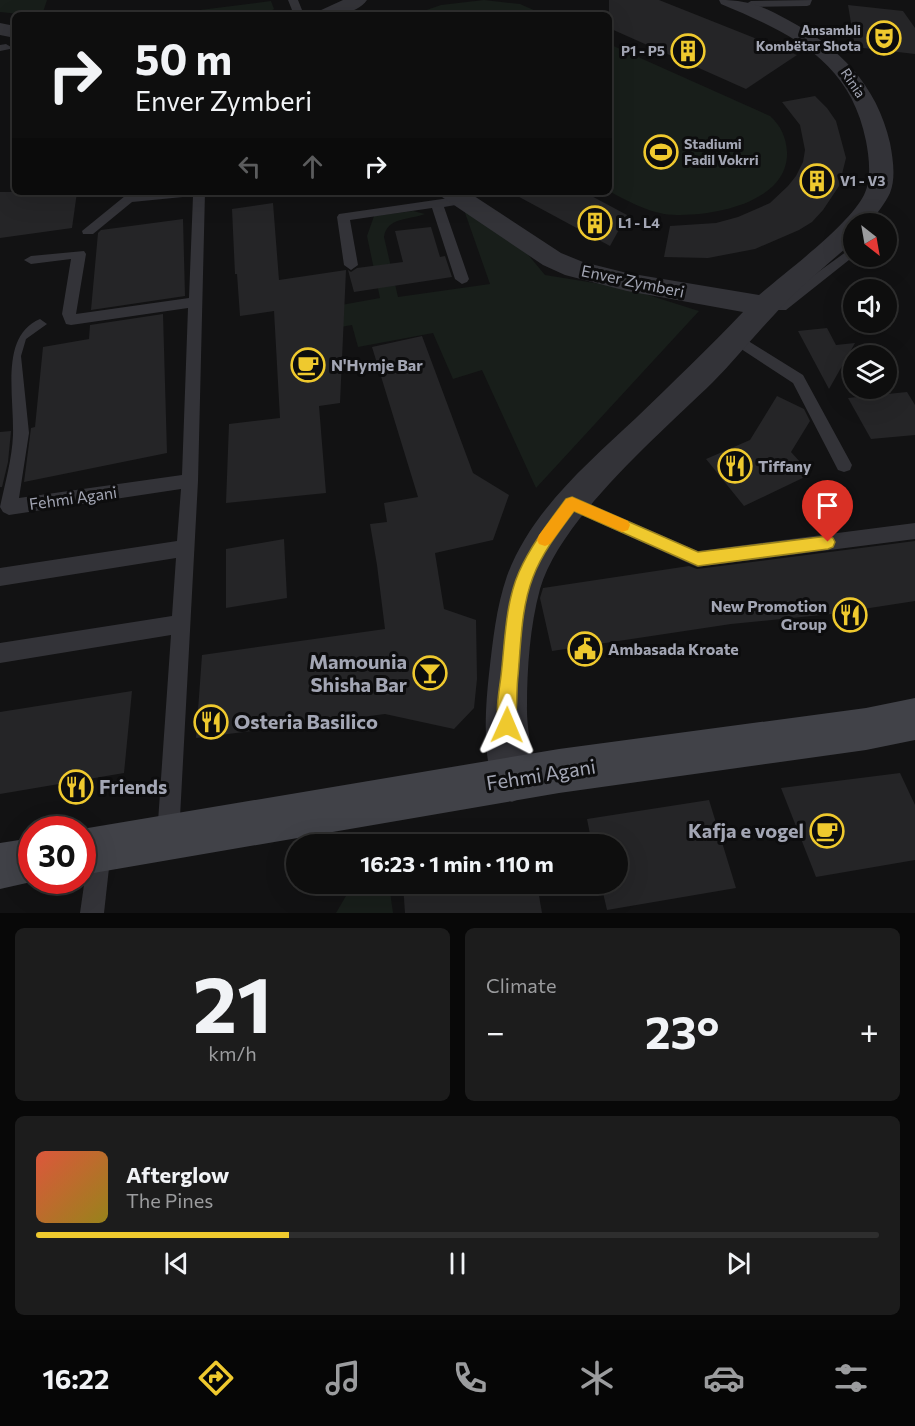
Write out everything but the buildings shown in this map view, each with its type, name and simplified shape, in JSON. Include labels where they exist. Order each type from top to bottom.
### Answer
[{"type":"street","points":[[332,12],[358,0]]},
{"type":"street","name":"Rinia","points":[[728,0],[790,27],[817,44],[833,56],[860,88],[874,124],[881,163],[877,194],[863,213]]},
{"type":"street","name":"Enver Zymberi","points":[[450,198],[543,254],[575,269],[627,282],[765,306]]},
{"type":"street","name":"Rinia","points":[[765,306],[843,235]]},
{"type":"street","points":[[512,780],[506,706],[516,613],[526,575],[547,535],[572,503],[737,339],[765,306]]},
{"type":"street","name":"Fehmi Agani","points":[[96,850],[512,780],[738,745],[866,729],[915,719]]},
{"type":"street","points":[[0,866],[18,863]]},
{"type":"lane","points":[[751,4],[807,3],[807,0]]},
{"type":"lane","points":[[88,231],[129,199],[165,195]]},
{"type":"lane","points":[[168,837],[190,481],[199,195]]},
{"type":"lane","points":[[351,265],[343,217],[450,198],[462,279]]},
{"type":"lane","points":[[31,260],[79,254],[69,314],[71,320],[195,302]]},
{"type":"lane","name":"Enver Zymberi","points":[[765,306],[781,306],[843,258]]},
{"type":"lane","name":"Fehmi Agani","points":[[40,324],[25,331],[19,337],[15,348],[14,375],[21,434],[9,507],[190,481]]},
{"type":"lane","points":[[737,339],[798,379],[844,465]]},
{"type":"lane","points":[[572,503],[698,559],[915,531]]},
{"type":"lane","points":[[0,577],[186,548]]},
{"type":"lane","points":[[0,653],[181,624]]},
{"type":"lane","name":"Fehmi Agani","points":[[92,894],[92,913]]},
{"type":"shaded area","points":[[0,0],[47,0],[43,12],[0,12]]},
{"type":"shaded area","points":[[484,0],[520,4],[538,12],[421,12],[441,5]]},
{"type":"shaded area","points":[[271,1],[274,9],[270,12],[184,12]]},
{"type":"shaded area","name":"Stadiumi Fadil Vokrri","points":[[612,45],[770,116],[782,132],[787,152],[784,170],[774,185],[760,196],[741,205],[721,211],[681,215],[664,214],[629,202],[612,193]]},
{"type":"shaded area","points":[[463,207],[514,238],[545,275],[626,288],[699,311],[536,488],[482,370],[453,379],[433,333],[358,347],[352,325],[335,328],[330,307],[380,298],[367,236],[374,216],[413,211],[425,214],[394,223],[389,226],[384,237],[398,297],[490,284]]},
{"type":"shaded area","points":[[347,894],[390,894],[393,913],[336,913]]},
{"type":"slow traffic","points":[[545,540],[572,503],[622,525]]},
{"type":"place","name":"Ansambli Kombëtar Shota","points":[[884,38]]},
{"type":"place","name":"P1 - P5","points":[[688,51]]},
{"type":"place","name":"Stadiumi Fadil Vokrri","points":[[661,152]]},
{"type":"place","name":"V1 - V3","points":[[817,181]]},
{"type":"place","name":"L1 - L4","points":[[595,223]]},
{"type":"place","name":"N'Hymje Bar","points":[[308,365]]},
{"type":"place","name":"Tiffany","points":[[735,466]]},
{"type":"place","name":"New Promotion Group","points":[[850,615]]},
{"type":"place","name":"Ambasada Kroate","points":[[585,649]]},
{"type":"place","name":"Mamounia Shisha Bar","points":[[430,673]]},
{"type":"place","name":"Osteria Basilico","points":[[211,722]]},
{"type":"place","name":"Friends","points":[[76,787]]},
{"type":"place","name":"Kafja e vogel","points":[[827,831]]},
{"type":"route","points":[[507,725],[506,706],[511,650],[516,613],[526,575],[547,535],[572,503],[698,559],[828,542]]}]
